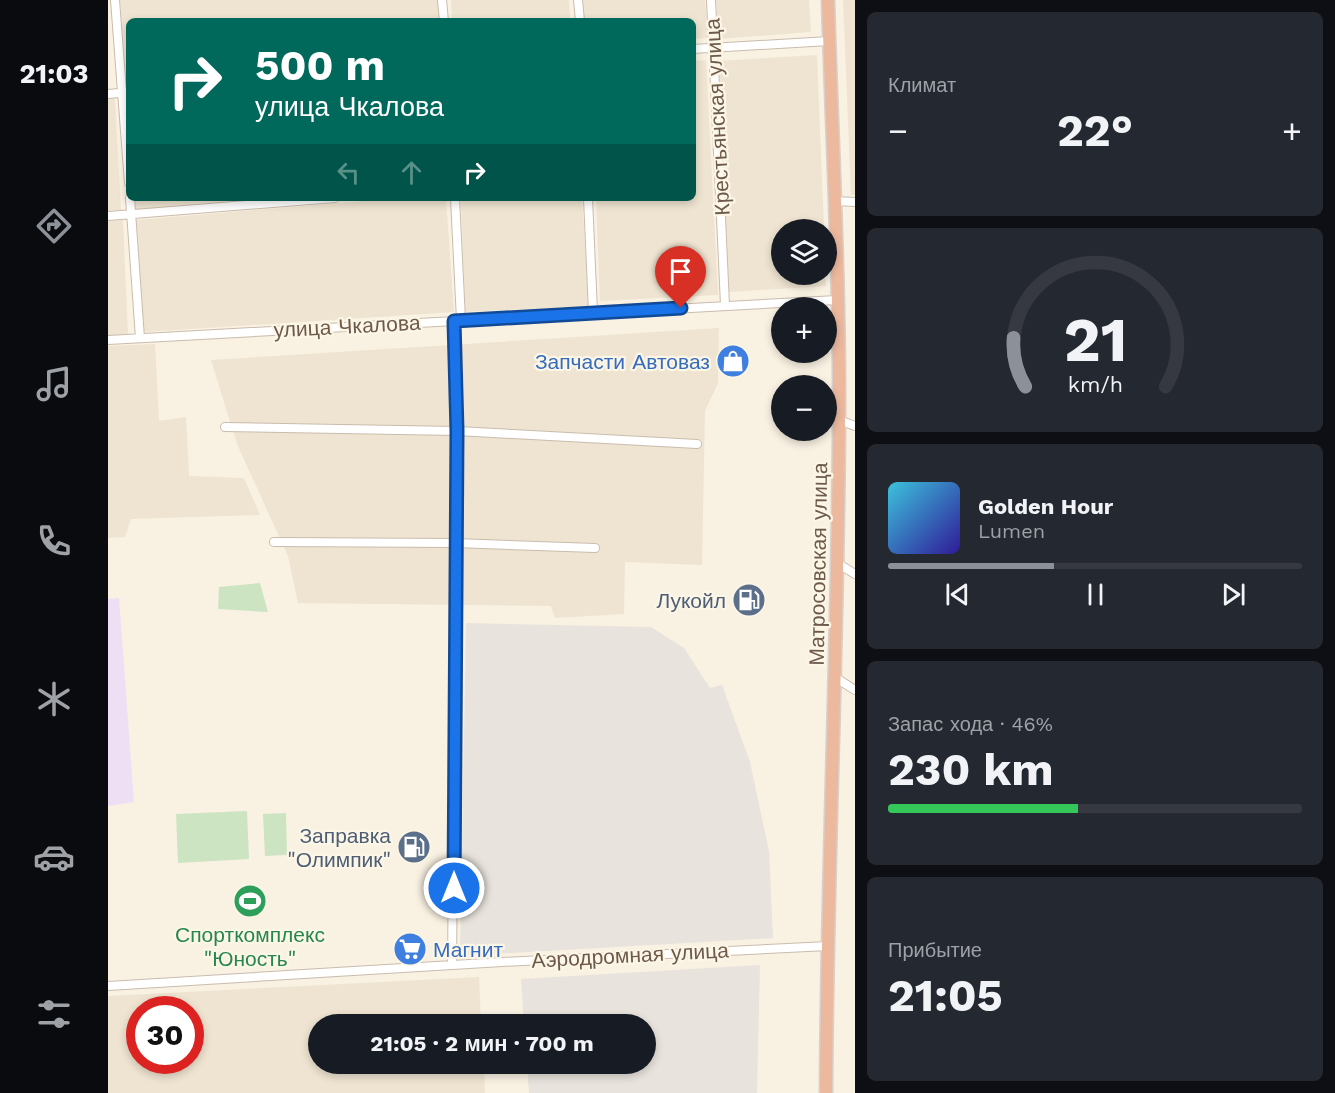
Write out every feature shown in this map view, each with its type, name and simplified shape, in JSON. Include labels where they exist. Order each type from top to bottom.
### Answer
[{"type":"highway","name":"Матросовская улица","points":[[828,0],[837,297]]},
{"type":"highway","name":"Матросовская улица","points":[[826,1093],[836,678],[839,420],[837,300]]},
{"type":"street","points":[[116,0],[126,116]]},
{"type":"street","points":[[442,0],[444,18]]},
{"type":"street","points":[[578,0],[580,18]]},
{"type":"street","name":"Крестьянская улица","points":[[711,0],[725,306]]},
{"type":"street","points":[[696,50],[829,41]]},
{"type":"street","points":[[108,94],[125,93]]},
{"type":"street","points":[[130,201],[140,338]]},
{"type":"street","points":[[108,216],[297,201]]},
{"type":"street","points":[[452,965],[457,431],[455,201]]},
{"type":"street","points":[[588,201],[593,312]]},
{"type":"street","points":[[835,201],[855,202]]},
{"type":"street","name":"улица Чкалова","points":[[108,340],[771,304]]},
{"type":"street","points":[[839,420],[855,426]]},
{"type":"street","points":[[225,427],[457,431],[697,444]]},
{"type":"street","points":[[274,542],[455,543],[595,548]]},
{"type":"street","points":[[837,563],[855,574]]},
{"type":"street","points":[[836,678],[855,690]]},
{"type":"street","name":"Аэродромная улица","points":[[108,986],[452,965],[828,946]]},
{"type":"shaded area","points":[[120,0],[439,0],[440,18],[126,18],[126,87]]},
{"type":"shaded area","points":[[451,0],[569,0],[570,18],[452,18]]},
{"type":"shaded area","points":[[582,0],[705,0],[708,38],[696,39],[696,18],[584,18]]},
{"type":"shaded area","points":[[716,0],[809,0],[811,32],[718,39]]},
{"type":"shaded area","points":[[843,0],[855,0],[855,195],[851,195]]},
{"type":"shaded area","points":[[817,55],[824,219],[771,219],[771,285],[826,286],[729,292],[719,61]]},
{"type":"shaded area","points":[[706,60],[718,295],[600,301],[596,201],[696,201],[696,61]]},
{"type":"shaded area","points":[[108,97],[115,97],[121,210],[108,211]]},
{"type":"shaded area","points":[[134,201],[257,201],[135,211]]},
{"type":"shaded area","points":[[365,201],[446,201],[454,312],[144,332],[136,220]]},
{"type":"shaded area","points":[[461,201],[582,201],[589,306],[465,312]]},
{"type":"shaded area","points":[[123,220],[128,335],[108,336],[108,221]]},
{"type":"shaded area","points":[[719,328],[718,383],[705,411],[702,565],[625,562],[624,614],[555,618],[551,606],[298,603],[288,556],[237,444],[211,360]]},
{"type":"shaded area","points":[[155,344],[159,421],[186,417],[189,476],[244,478],[260,515],[131,519],[125,537],[108,538],[108,346]]},
{"type":"shaded area","points":[[119,598],[134,802],[108,806],[108,599]]},
{"type":"shaded area","points":[[466,623],[651,627],[684,648],[710,688],[722,685],[750,762],[769,851],[773,938],[460,956]]},
{"type":"shaded area","points":[[760,965],[757,1093],[529,1093],[528,1074],[656,1074],[656,1014],[523,1014],[521,979]]},
{"type":"shaded area","points":[[479,977],[481,1014],[308,1014],[308,1074],[484,1074],[485,1093],[108,1093],[108,996]]},
{"type":"green space","points":[[260,583],[268,612],[218,609],[219,587]]},
{"type":"green space","points":[[247,811],[249,859],[178,863],[176,814]]},
{"type":"green space","points":[[286,813],[287,855],[265,856],[263,814]]},
{"type":"place","name":"Запчасти Автоваз","points":[[733,361]]},
{"type":"place","name":"Лукойл","points":[[749,600]]},
{"type":"place","name":"Заправка \"Олимпик\"","points":[[414,847]]},
{"type":"place","name":"Спорткомплекс \"Юность\"","points":[[250,901]]},
{"type":"place","name":"Магнит","points":[[410,949]]},
{"type":"route","points":[[454,888],[457,431],[454,321],[681,308]]}]
